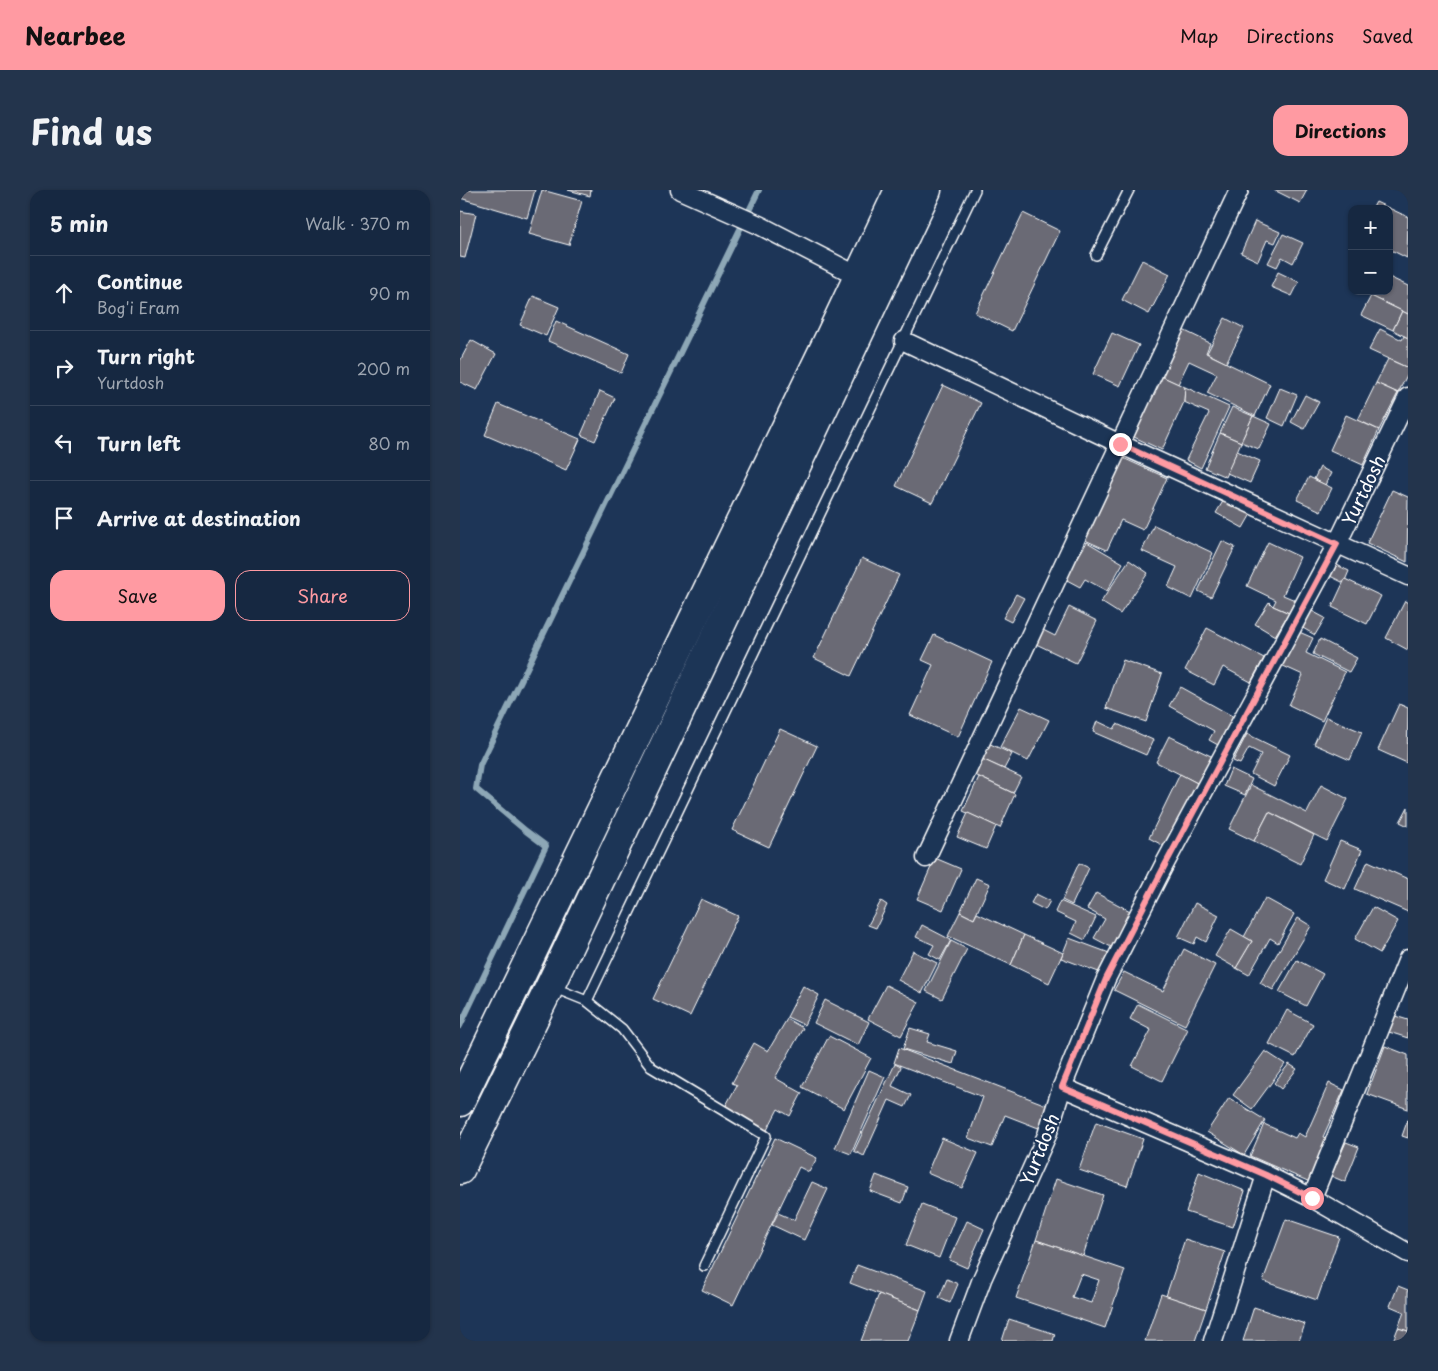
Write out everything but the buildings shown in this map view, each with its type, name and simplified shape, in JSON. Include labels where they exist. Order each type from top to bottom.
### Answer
[{"type":"highway","points":[[460,1170],[550,986],[870,282],[899,190]]},
{"type":"highway","points":[[460,1102],[870,282],[927,190]]},
{"type":"street","points":[[680,190],[759,225],[870,282]]},
{"type":"street","points":[[926,858],[1238,190]]},
{"type":"street","points":[[904,341],[1120,444],[1408,576]]},
{"type":"street","name":"Yurtdosh","points":[[960,1341],[982,1279],[1047,1135],[1062,1087],[1106,979],[1337,544],[1408,397]]},
{"type":"street","points":[[1312,1198],[1408,959]]},
{"type":"street","points":[[1062,1087],[1266,1175],[1312,1198],[1408,1253]]},
{"type":"street","points":[[1213,1341],[1266,1175]]},
{"type":"lane","points":[[587,1001],[976,190]]},
{"type":"lane","points":[[1096,254],[1129,190]]},
{"type":"lane","points":[[550,986],[587,1001],[622,1028],[651,1067],[766,1136],[704,1266]]},
{"type":"waterway","points":[[460,1026],[546,846],[476,789],[480,765],[759,190]]},
{"type":"route","points":[[1120,444],[1337,544],[1106,979],[1062,1087],[1266,1175],[1312,1198]]}]
